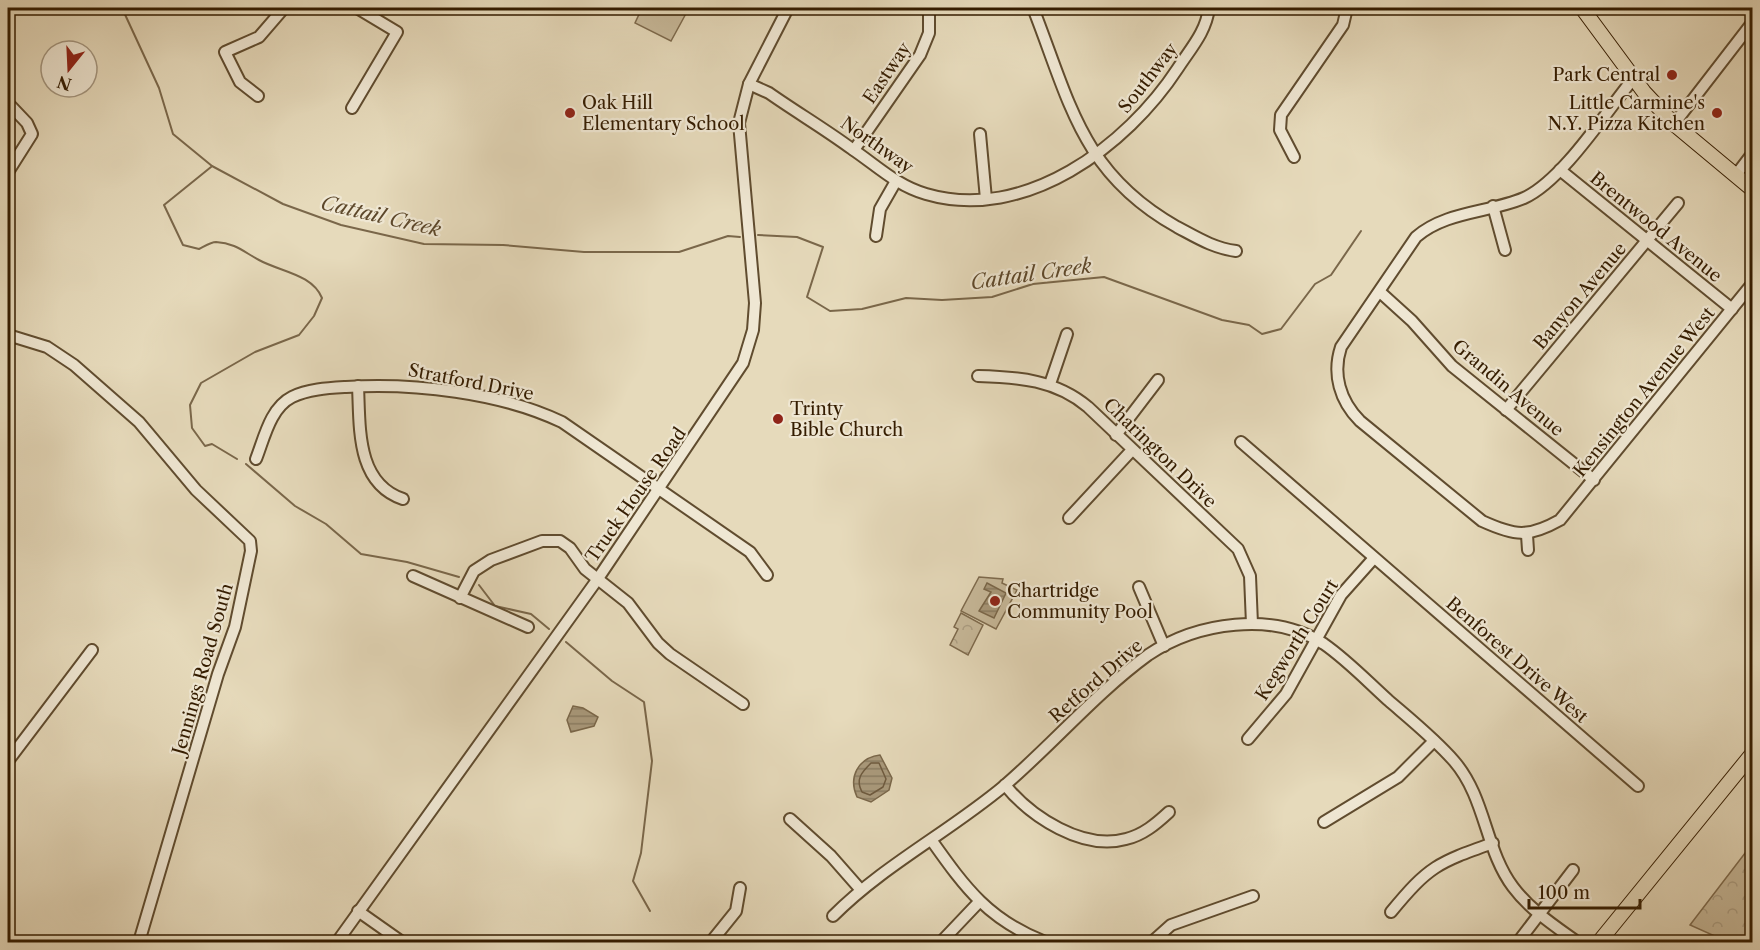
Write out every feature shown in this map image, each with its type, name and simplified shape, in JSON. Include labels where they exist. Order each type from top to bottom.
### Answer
[{"type":"main road","points":[[1582,8],[1633,79],[1674,124],[1752,189]]},
{"type":"main road","points":[[1599,942],[1752,754]]},
{"type":"street","points":[[258,96],[240,82],[225,52],[259,37],[284,8]]},
{"type":"street","points":[[352,108],[397,32],[357,8]]},
{"type":"street","name":"Truck House Road","points":[[337,942],[597,580],[736,376],[748,351],[755,303],[740,123],[749,84],[788,8]]},
{"type":"street","name":"Eastway","points":[[854,150],[920,55],[929,33],[929,8]]},
{"type":"street","points":[[1033,8],[1081,133],[1094,154],[1120,186],[1142,205],[1210,245],[1236,251]]},
{"type":"street","name":"Southway","points":[[1094,154],[1122,135],[1162,93],[1203,32],[1209,8]]},
{"type":"street","points":[[1294,156],[1280,130],[1281,115],[1343,25],[1347,8]]},
{"type":"street","points":[[1674,124],[1752,24]]},
{"type":"street","points":[[1528,550],[1527,535],[1503,531],[1482,521],[1352,413],[1338,381],[1339,354],[1360,316],[1380,292],[1412,243],[1424,231],[1448,219],[1525,197],[1541,188],[1560,170],[1633,79]]},
{"type":"street","name":"Northway","points":[[749,84],[769,93],[896,181],[942,198],[986,199],[1035,189],[1094,154]]},
{"type":"street","points":[[8,103],[27,123],[32,134],[28,145],[8,172]]},
{"type":"street","points":[[980,134],[986,199]]},
{"type":"street","points":[[1736,176],[1752,154]]},
{"type":"street","name":"Brentwood Avenue","points":[[1560,170],[1732,309]]},
{"type":"street","points":[[876,237],[880,209],[896,181]]},
{"type":"street","name":"Banyon Avenue","points":[[1506,410],[1678,203]]},
{"type":"street","points":[[1493,206],[1505,250]]},
{"type":"street","name":"Kensington Avenue West","points":[[1527,535],[1560,520],[1752,284]]},
{"type":"street","name":"Grandin Avenue","points":[[1380,292],[1412,321],[1452,366],[1594,480]]},
{"type":"street","points":[[1050,384],[1067,334]]},
{"type":"street","name":"Jennings Road South","points":[[8,335],[46,347],[74,365],[139,422],[196,490],[250,541],[236,627],[218,674],[139,942]]},
{"type":"street","name":"Charington Drive","points":[[978,376],[1050,384],[1078,399],[1238,549],[1250,576],[1252,624]]},
{"type":"street","points":[[1116,435],[1158,380]]},
{"type":"street","points":[[358,386],[360,426],[367,465],[379,486],[389,494],[403,499]]},
{"type":"street","name":"Stratford Drive","points":[[256,459],[273,417],[292,397],[322,388],[418,386],[528,408],[562,422],[750,552],[767,575]]},
{"type":"street","name":"Benforest Drive West","points":[[1241,442],[1638,786]]},
{"type":"street","points":[[1069,518],[1132,450]]},
{"type":"street","points":[[460,598],[470,577],[483,565],[548,539],[566,544],[585,569],[628,603],[658,644],[743,704]]},
{"type":"street","name":"Kegworth Court","points":[[1248,739],[1286,694],[1341,595],[1374,558]]},
{"type":"street","points":[[413,576],[528,627]]},
{"type":"street","points":[[1140,587],[1164,646]]},
{"type":"street","name":"Retford Drive","points":[[833,916],[860,889],[932,841],[1005,785],[1126,673],[1164,646],[1218,628],[1252,624],[1287,628],[1316,640],[1338,655],[1434,741],[1453,760],[1475,792],[1493,843],[1512,886],[1540,915],[1577,942]]},
{"type":"street","points":[[8,761],[92,650]]},
{"type":"street","points":[[1324,822],[1398,777],[1434,741]]},
{"type":"street","points":[[1005,785],[1043,821],[1103,841],[1120,841],[1142,833],[1169,812]]},
{"type":"street","points":[[790,819],[831,856],[860,889]]},
{"type":"street","points":[[932,841],[979,902],[1006,924],[1045,942]]},
{"type":"street","points":[[1391,912],[1419,878],[1433,867],[1493,843]]},
{"type":"street","points":[[1518,942],[1573,870]]},
{"type":"street","points":[[711,942],[736,911],[740,888]]},
{"type":"street","points":[[1152,942],[1171,925],[1253,896]]},
{"type":"street","points":[[941,942],[979,902]]},
{"type":"street","points":[[358,911],[402,942]]},
{"type":"street","points":[[8,940],[15,942]]},
{"type":"green space","points":[[642,8],[689,8],[671,41],[635,23]]},
{"type":"green space","points":[[979,577],[1003,579],[1002,583],[1017,590],[996,629],[961,611]]},
{"type":"green space","points":[[961,613],[983,625],[968,655],[950,645],[958,629],[954,627]]},
{"type":"green space","points":[[1752,844],[1752,942],[1728,942],[1690,925]]},
{"type":"water","name":"Chartridge Community Pool","points":[[987,583],[1006,593],[994,618],[979,611],[991,592],[984,589]]},
{"type":"water","points":[[573,706],[583,708],[598,717],[594,726],[571,732],[567,720]]},
{"type":"water","points":[[880,755],[892,778],[889,790],[871,802],[857,797],[854,782],[857,770],[866,760]]},
{"type":"waterway","name":"Cattail Creek","points":[[122,8],[159,88],[173,134],[212,166],[283,204],[341,225],[424,244],[503,245],[584,252],[679,252],[728,236],[740,237]]},
{"type":"waterway","points":[[211,167],[164,205],[183,245],[199,249],[216,242],[234,246],[259,260],[303,279],[311,284],[322,298],[314,316],[299,335],[255,352],[201,383],[190,405],[192,428],[205,446],[212,444],[237,459]]},
{"type":"waterway","name":"Cattail Creek","points":[[758,235],[797,237],[823,247],[807,297],[830,311],[862,309],[906,298],[942,300],[992,297],[1033,284],[1104,277],[1222,320],[1249,325],[1262,334],[1281,329],[1315,284],[1331,275],[1361,231]]},
{"type":"waterway","points":[[246,464],[295,506],[326,524],[361,554],[407,562],[459,577]]},
{"type":"waterway","points":[[479,585],[495,606],[531,614],[549,629]]},
{"type":"waterway","points":[[566,642],[612,681],[644,702],[652,761],[641,853],[633,881],[650,911]]},
{"type":"place","name":"Park Central","points":[[1672,75]]},
{"type":"place","name":"Oak Hill Elementary School","points":[[570,113]]},
{"type":"place","name":"Little Carmine's N.Y. Pizza Kitchen","points":[[1717,113]]},
{"type":"place","name":"Trinty Bible Church","points":[[778,419]]},
{"type":"place","name":"Chartridge Community Pool","points":[[995,601]]}]
